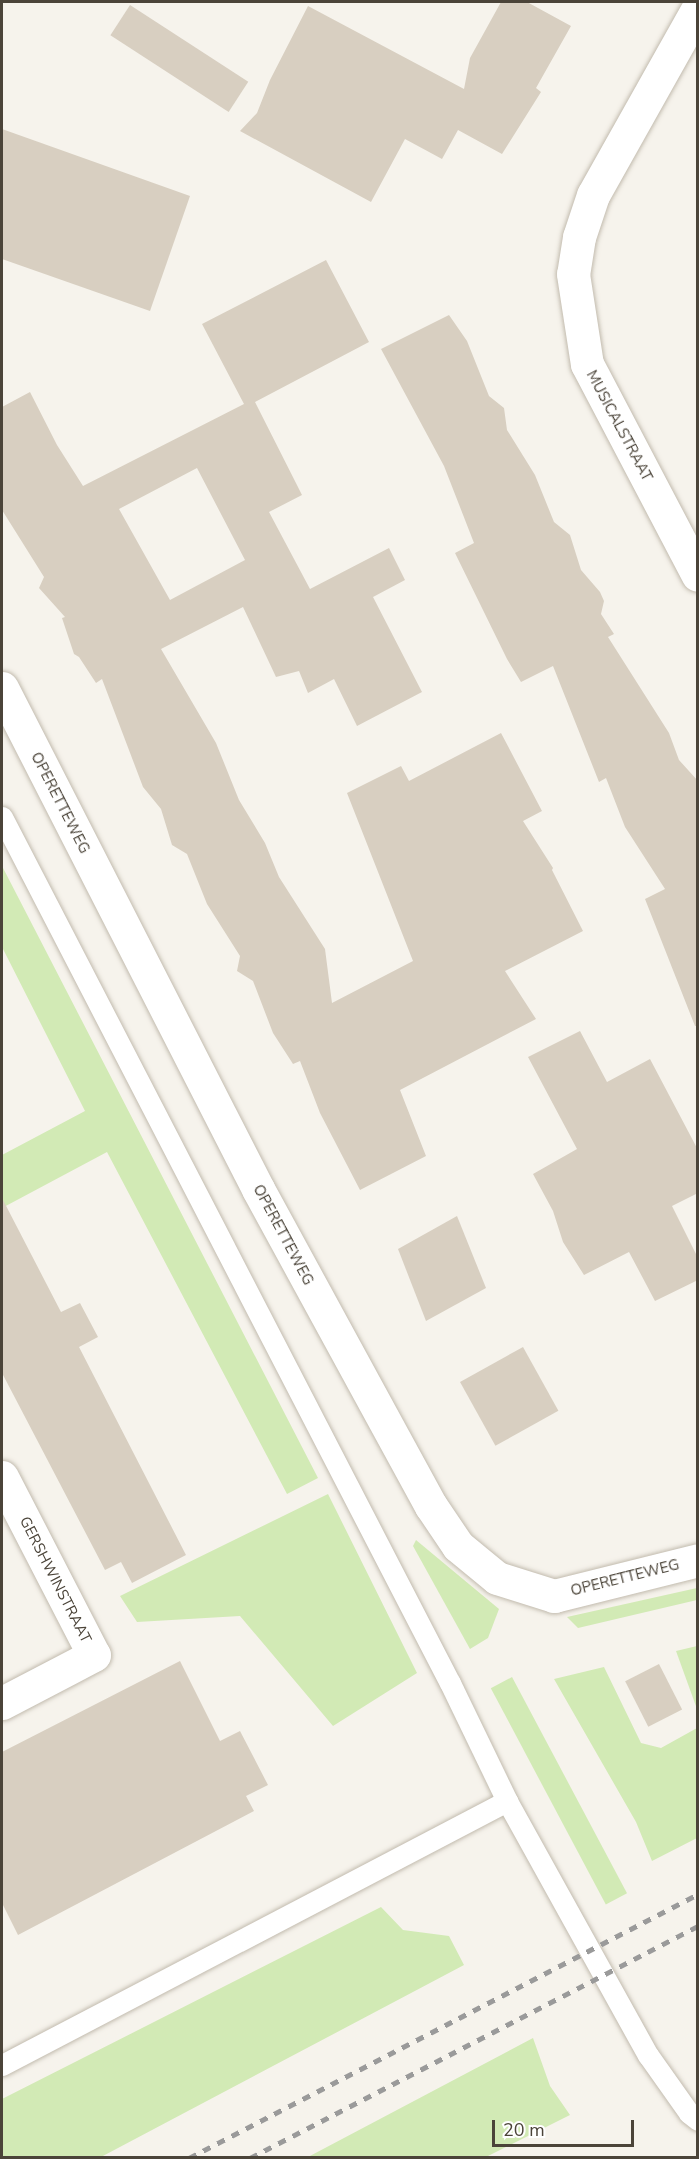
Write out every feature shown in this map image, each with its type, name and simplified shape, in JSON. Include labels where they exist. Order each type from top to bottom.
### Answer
[{"type":"street","name":"MUSICALSTRAAT","points":[[698,8],[593,195],[579,237],[573,274],[587,364],[698,575]]},
{"type":"street","name":"OPERETTEWEG","points":[[2,688],[258,1189],[431,1506],[458,1546],[497,1578],[554,1596],[698,1560]]},
{"type":"street","name":"GERSHWINSTRAAT","points":[[2,1477],[94,1655],[2,1702]]},
{"type":"lane","points":[[2,817],[450,1683],[507,1801],[648,2055],[688,2113],[698,2120]]},
{"type":"lane","points":[[2,2065],[507,1801]]},
{"type":"green space","points":[[2,866],[318,1478],[287,1494],[107,1152],[2,1208],[2,1155],[85,1111],[2,947]]},
{"type":"green space","points":[[328,1494],[417,1673],[333,1726],[240,1616],[137,1622],[120,1596]]},
{"type":"green space","points":[[416,1540],[499,1609],[488,1638],[470,1649],[413,1546]]},
{"type":"green space","points":[[697,1588],[697,1600],[578,1628],[567,1617]]},
{"type":"green space","points":[[698,1646],[697,1709],[676,1651]]},
{"type":"green space","points":[[604,1667],[641,1743],[661,1748],[697,1728],[697,1838],[652,1861],[636,1822],[554,1679]]},
{"type":"green space","points":[[512,1677],[627,1893],[606,1905],[491,1688]]},
{"type":"green space","points":[[381,1907],[403,1930],[449,1936],[464,1965],[101,2157],[2,2157],[2,2099]]},
{"type":"green space","points":[[533,2038],[550,2086],[570,2115],[486,2157],[308,2157]]},
{"type":"building","points":[[501,2],[527,2],[571,26],[536,88],[541,92],[502,154],[458,130],[442,159],[405,139],[371,202],[240,131],[257,113],[270,80],[308,6],[464,89],[470,58]]},
{"type":"building","points":[[130,5],[248,82],[229,112],[110,35]]},
{"type":"building","points":[[2,129],[190,196],[150,311],[2,259]]},
{"type":"building","points":[[326,260],[369,342],[255,402],[302,495],[269,512],[310,589],[389,548],[405,580],[373,597],[422,692],[357,726],[334,679],[308,693],[299,671],[276,677],[243,607],[161,649],[216,743],[239,800],[265,843],[279,877],[325,949],[332,1003],[413,961],[347,793],[401,766],[409,781],[501,733],[542,811],[523,821],[553,868],[583,931],[505,971],[536,1019],[400,1090],[426,1156],[360,1190],[320,1113],[300,1061],[293,1064],[273,1033],[253,981],[237,971],[240,956],[207,904],[187,854],[172,845],[161,809],[143,787],[102,679],[96,683],[79,657],[74,654],[62,618],[65,617],[39,588],[44,577],[2,510],[2,407],[30,392],[57,445],[83,486],[244,404],[202,324]],"holes":[[[197,468],[245,560],[170,600],[119,509]]]},
{"type":"building","points":[[449,315],[467,341],[489,396],[504,408],[507,430],[535,475],[554,522],[570,535],[581,570],[600,592],[604,601],[601,614],[614,634],[608,637],[669,733],[679,760],[698,781],[698,1026],[695,1026],[645,899],[665,889],[625,827],[606,778],[599,782],[553,666],[521,682],[507,659],[455,553],[474,543],[444,466],[381,349]]},
{"type":"building","points":[[580,1031],[607,1082],[650,1059],[698,1150],[698,1193],[672,1206],[698,1258],[698,1280],[655,1301],[629,1252],[584,1275],[563,1242],[553,1211],[533,1174],[577,1149],[528,1057]]},
{"type":"building","points":[[2,1198],[61,1312],[80,1303],[98,1337],[79,1347],[186,1555],[132,1583],[121,1562],[105,1570],[2,1373]]},
{"type":"building","points":[[457,1216],[486,1288],[426,1321],[398,1249]]},
{"type":"building","points":[[523,1347],[558,1411],[495,1446],[460,1382]]},
{"type":"building","points":[[180,1661],[220,1741],[240,1731],[268,1785],[246,1796],[254,1811],[18,1935],[2,1903],[2,1752]]},
{"type":"building","points":[[659,1664],[682,1709],[648,1727],[625,1681]]},
{"type":"railway","points":[[189,2158],[698,1894]]},
{"type":"railway","points":[[250,2158],[698,1926]]}]
